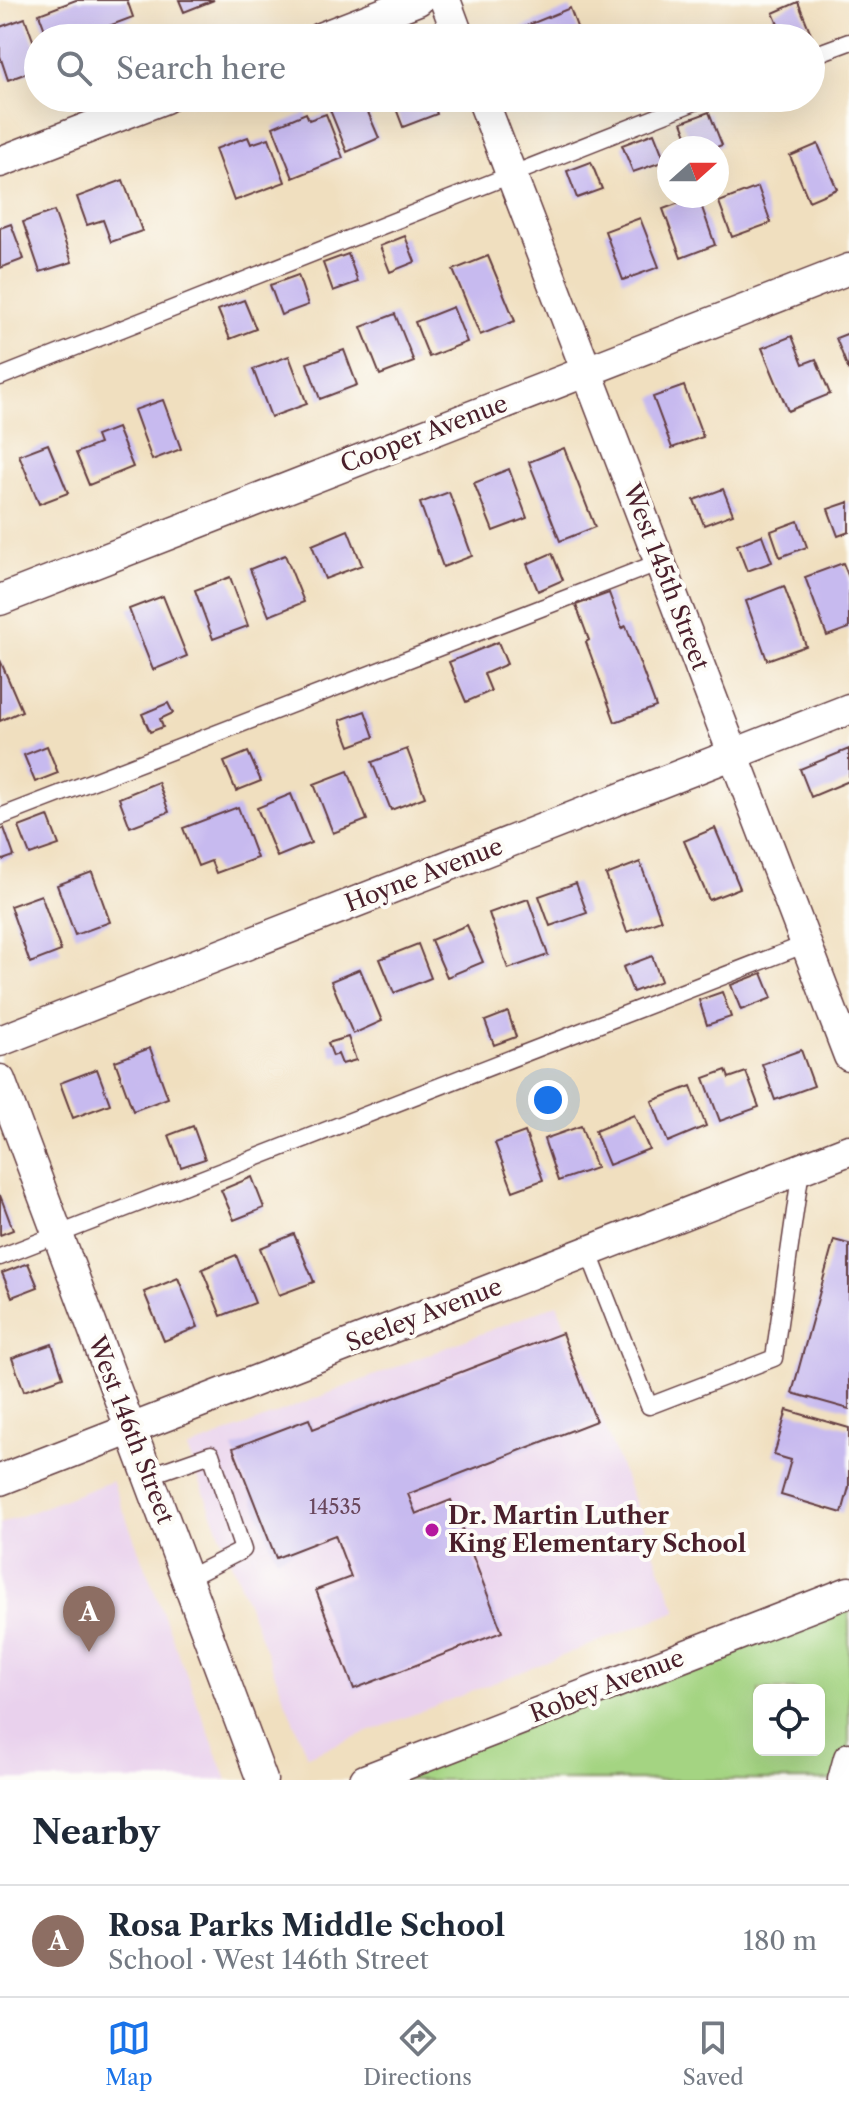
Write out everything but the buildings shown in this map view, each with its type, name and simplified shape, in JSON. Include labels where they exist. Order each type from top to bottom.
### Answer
[{"type":"street","points":[[356,24],[418,0]]},
{"type":"street","points":[[445,0],[454,24]]},
{"type":"street","points":[[0,162],[129,112]]},
{"type":"street","name":"West 145th Street","points":[[487,112],[849,1056]]},
{"type":"street","name":"Cooper Avenue","points":[[0,600],[849,269]]},
{"type":"street","name":"Hoyne Avenue","points":[[0,1041],[849,709]]},
{"type":"street","name":"West 146th Street","points":[[0,1080],[262,1780]]},
{"type":"street","name":"Seeley Avenue","points":[[0,1480],[849,1150]]},
{"type":"street","name":"Robey Avenue","points":[[365,1780],[849,1592]]},
{"type":"street","points":[[843,1780],[849,1758]]},
{"type":"lane","points":[[825,51],[849,42]]},
{"type":"lane","points":[[0,377],[669,112]]},
{"type":"lane","points":[[0,817],[660,562]]},
{"type":"lane","points":[[0,1257],[806,944]]},
{"type":"lane","points":[[588,1251],[649,1406],[718,1380],[774,1358],[801,1169]]},
{"type":"lane","points":[[148,1476],[211,1454],[243,1550],[186,1579]]},
{"type":"shaded area","name":"Dr. Martin Luther King Elementary School","points":[[557,1304],[677,1611],[307,1756],[187,1449]]},
{"type":"shaded area","points":[[112,1481],[227,1780],[0,1780],[0,1524]]},
{"type":"green space","points":[[849,1592],[849,1780],[366,1780]]},
{"type":"place","name":"Dr. Martin Luther King Elementary School","points":[[432,1530]]},
{"type":"place","name":"Rosa Parks Middle School","points":[[89,1652]]}]
